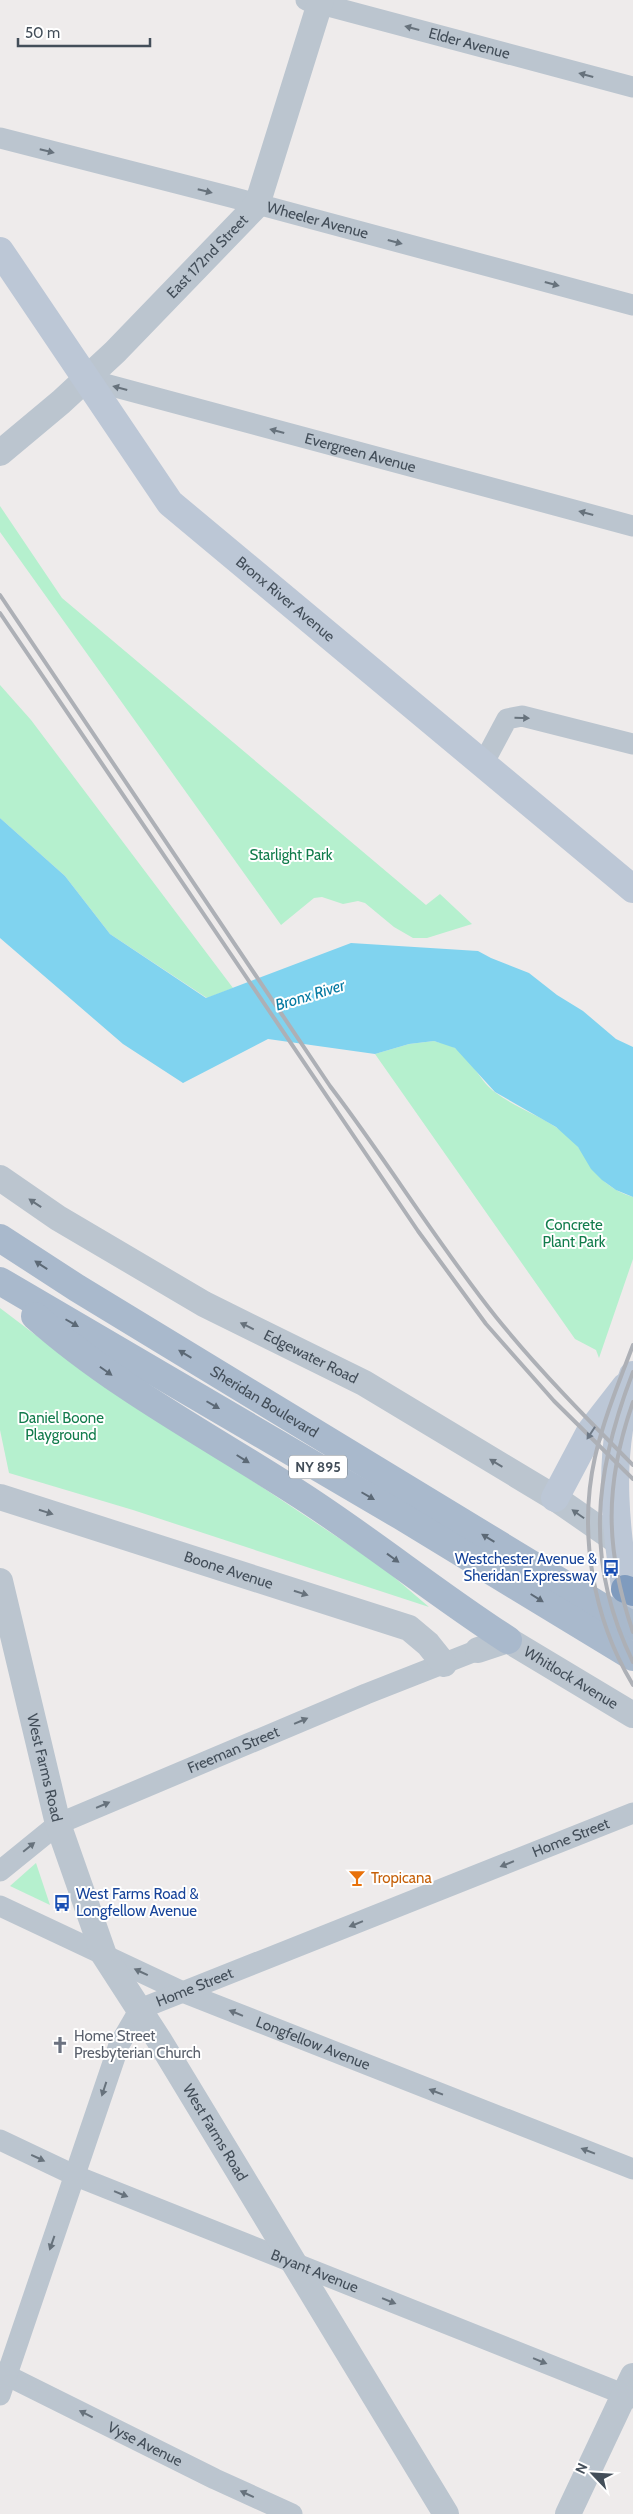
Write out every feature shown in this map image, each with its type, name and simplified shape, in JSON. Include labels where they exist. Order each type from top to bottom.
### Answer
[{"type":"main road","name":"Bronx River Avenue","points":[[0,251],[170,503],[633,889]]},
{"type":"main road","name":"Sheridan Boulevard","points":[[0,1238],[77,1288],[633,1626]]},
{"type":"main road","name":"Sheridan Boulevard","points":[[0,1281],[441,1539],[633,1657]]},
{"type":"main road","points":[[0,1286],[54,1333],[112,1374],[358,1533],[508,1640]]},
{"type":"main road","points":[[555,1498],[590,1432],[626,1389]]},
{"type":"main road","points":[[626,1389],[618,1443],[615,1513],[617,1542],[628,1592],[633,1636]]},
{"type":"street","name":"Elder Avenue","points":[[315,1],[633,87]]},
{"type":"street","name":"East 172nd Street","points":[[0,453],[86,379],[257,204],[315,1]]},
{"type":"street","name":"Wheeler Avenue","points":[[0,138],[257,204],[633,306]]},
{"type":"street","name":"Evergreen Avenue","points":[[86,379],[633,526]]},
{"type":"street","points":[[483,764],[507,718],[522,716],[633,744]]},
{"type":"street","name":"Edgewater Road","points":[[0,1178],[58,1218],[188,1295],[267,1336],[350,1375],[555,1498],[617,1542]]},
{"type":"street","name":"Boone Avenue","points":[[0,1497],[409,1628],[428,1644],[444,1664]]},
{"type":"street","name":"West Farms Road","points":[[0,1581],[58,1824],[104,1955],[140,2009],[446,2514]]},
{"type":"street","points":[[478,1650],[508,1640]]},
{"type":"street","name":"Whitlock Avenue","points":[[508,1640],[633,1715]]},
{"type":"street","name":"Freeman Street","points":[[0,1871],[58,1824],[366,1694],[478,1650]]},
{"type":"street","name":"Home Street","points":[[0,2395],[4,2373],[76,2176],[119,2045],[140,2009],[185,1993],[633,1813]]},
{"type":"street","name":"Longfellow Avenue","points":[[0,1906],[185,1993],[633,2169]]},
{"type":"street","name":"Bryant Avenue","points":[[0,2140],[76,2176],[295,2264],[630,2389]]},
{"type":"street","name":"Vyse Avenue","points":[[4,2373],[215,2479],[292,2514]]},
{"type":"street","points":[[568,2514],[630,2389]]},
{"type":"green space","name":"Starlight Park","points":[[0,506],[62,598],[426,905],[440,894],[472,924],[427,938],[413,938],[394,927],[365,903],[358,901],[343,904],[322,897],[314,898],[281,925],[0,532]]},
{"type":"green space","points":[[0,685],[31,720],[233,988],[207,998],[110,934],[65,876],[0,818]]},
{"type":"green space","name":"Concrete Plant Park","points":[[434,1041],[455,1048],[461,1053],[485,1083],[496,1093],[560,1129],[577,1145],[601,1178],[620,1192],[633,1197],[633,1259],[599,1358],[596,1350],[575,1339],[375,1054],[409,1044]]},
{"type":"green space","name":"Daniel Boone Playground","points":[[0,1308],[58,1352],[381,1566],[429,1607],[133,1510],[9,1473],[0,1430]]},
{"type":"green space","points":[[36,1863],[50,1905],[10,1886]]},
{"type":"water","name":"Bronx River","points":[[0,818],[65,876],[110,934],[206,998],[351,943],[478,951],[529,973],[557,995],[583,1011],[616,1039],[633,1047],[633,1197],[616,1190],[602,1180],[591,1169],[578,1147],[556,1127],[495,1092],[455,1048],[434,1041],[409,1044],[375,1054],[268,1039],[183,1083],[123,1044],[0,938]]},
{"type":"railway","points":[[0,595],[330,1086],[474,1289],[529,1356],[633,1465]]},
{"type":"railway","points":[[0,613],[418,1231],[486,1324],[554,1401],[633,1479]]},
{"type":"railway","points":[[633,1345],[612,1400],[595,1457],[588,1515],[589,1545],[599,1604],[619,1659],[633,1685]]},
{"type":"railway","points":[[633,1372],[610,1446],[603,1482],[600,1517],[601,1553],[607,1589],[617,1625],[633,1662]]},
{"type":"railway","points":[[633,1402],[617,1461],[612,1517],[617,1573],[633,1632]]},
{"type":"place","name":"Westchester Avenue & Sheridan Expressway","points":[[611,1568]]},
{"type":"place","name":"Tropicana","points":[[357,1878]]},
{"type":"place","name":"West Farms Road & Longfellow Avenue","points":[[62,1903]]},
{"type":"place","name":"Home Street Presbyterian Church","points":[[60,2045]]}]
